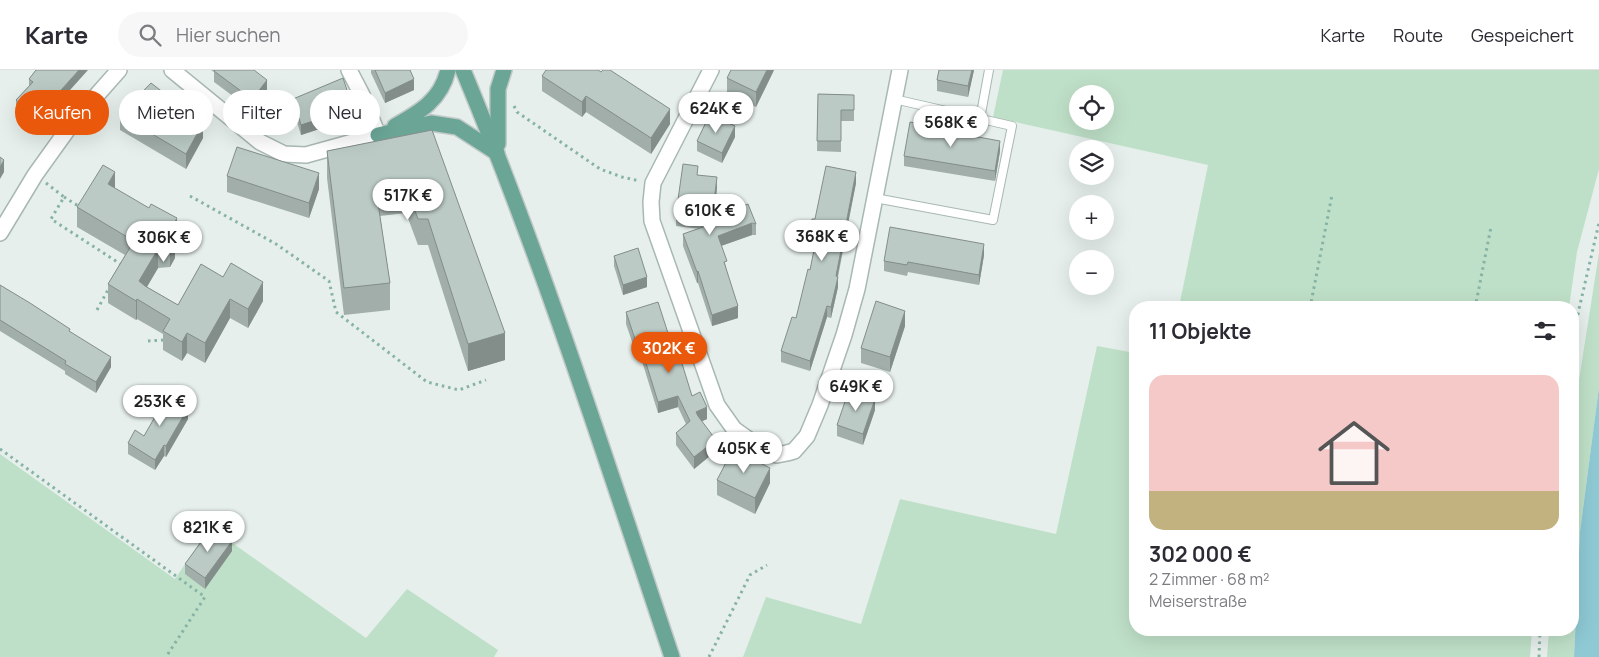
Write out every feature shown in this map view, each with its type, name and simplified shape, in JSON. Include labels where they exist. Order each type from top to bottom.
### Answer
[{"type":"main road","points":[[380,134],[420,112],[436,97],[446,79],[448,70]]},
{"type":"main road","points":[[464,70],[498,153],[591,414],[672,657]]},
{"type":"main road","points":[[498,153],[498,89],[504,70]]},
{"type":"main road","points":[[380,135],[431,123],[457,127],[498,153]]},
{"type":"street","points":[[0,233],[35,176],[73,122],[119,70]]},
{"type":"street","points":[[172,70],[260,142],[284,154],[306,155],[378,135]]},
{"type":"street","points":[[349,70],[359,90]]},
{"type":"street","points":[[711,70],[653,183],[652,221],[717,406],[734,429],[766,452],[777,455],[794,451],[807,436],[820,405],[844,335],[857,289],[900,70]]},
{"type":"lane","points":[[980,119],[989,70]]},
{"type":"lane","points":[[875,198],[993,220],[1012,126],[894,99]]},
{"type":"path","points":[[511,102],[517,112],[600,169],[622,177],[653,183]]},
{"type":"path","points":[[35,176],[81,208]]},
{"type":"path","points":[[1311,301],[1332,195]]},
{"type":"path","points":[[64,196],[51,219],[123,264],[118,272]]},
{"type":"path","points":[[190,196],[276,244],[329,281],[336,312],[426,382],[459,390],[486,380]]},
{"type":"path","points":[[1579,309],[1599,222]]},
{"type":"path","points":[[1476,301],[1491,227]]},
{"type":"path","points":[[96,310],[110,287]]},
{"type":"path","points":[[148,342],[163,340],[168,332]]},
{"type":"path","points":[[0,449],[204,597],[166,657]]},
{"type":"path","points":[[709,657],[750,575],[767,565]]},
{"type":"path","points":[[1539,657],[1540,636]]},
{"type":"green space","points":[[1003,70],[1599,70],[1599,169],[1577,252],[1570,301],[1180,301],[1208,165],[1114,144],[1114,140],[1096,140],[993,117]]},
{"type":"green space","points":[[1599,253],[1599,387],[1580,532],[1579,553],[1579,380]]},
{"type":"green space","points":[[1097,346],[1129,352],[1129,636],[1532,636],[1530,657],[743,657],[766,597],[861,624],[900,499],[1056,534]]},
{"type":"green space","points":[[0,454],[175,579],[210,527],[366,638],[407,589],[498,650],[494,657],[0,657]]},
{"type":"green space","points":[[1549,636],[1575,636],[1574,657],[1547,657]]},
{"type":"water","points":[[1599,387],[1599,657],[1574,657],[1575,636],[1579,636],[1580,532]]},
{"type":"building","points":[[36,70],[79,70],[61,90],[25,90],[33,82],[29,79]]},
{"type":"building","points":[[254,70],[267,80],[259,90],[240,90],[214,71]]},
{"type":"building","points":[[375,70],[410,70],[414,79],[385,93]]},
{"type":"building","points":[[546,70],[598,70],[601,72],[603,70],[610,70],[670,109],[651,138],[586,96],[582,102],[542,76]]},
{"type":"building","points":[[731,70],[767,70],[756,92],[727,78]]},
{"type":"building","points":[[939,70],[972,70],[968,86],[937,80]]},
{"type":"building","points":[[343,78],[347,90],[314,90]]},
{"type":"building","points":[[151,83],[160,90],[144,90]]},
{"type":"building","points":[[310,92],[310,122],[301,125],[300,122],[300,96]]},
{"type":"building","points":[[818,94],[854,95],[854,110],[841,110],[841,141],[817,141]]},
{"type":"building","points":[[710,114],[735,126],[722,153],[697,141]]},
{"type":"building","points":[[910,122],[930,126],[929,128],[1000,141],[995,171],[904,156]]},
{"type":"building","points":[[432,130],[505,333],[468,344],[428,219],[418,219],[406,186],[376,190],[390,283],[344,288],[327,151]]},
{"type":"building","points":[[154,135],[196,135],[186,154]]},
{"type":"building","points":[[237,147],[319,173],[309,203],[227,176]]},
{"type":"building","points":[[0,157],[4,160],[0,167]]},
{"type":"building","points":[[683,164],[698,166],[697,175],[717,177],[712,217],[748,204],[756,224],[752,223],[718,236],[727,261],[724,262],[738,306],[712,315],[698,271],[683,234],[723,220],[676,214]]},
{"type":"building","points":[[103,165],[115,172],[108,184],[149,208],[151,204],[177,218],[171,229],[175,238],[170,247],[158,249],[139,281],[145,286],[178,305],[201,264],[223,277],[231,263],[263,282],[248,309],[230,299],[205,343],[187,333],[182,342],[163,331],[170,319],[108,284],[134,241],[77,207]]},
{"type":"building","points":[[826,166],[856,172],[831,307],[827,306],[810,361],[781,351],[792,317],[796,318],[808,269],[810,270],[817,235],[809,233],[812,219],[815,219]]},
{"type":"building","points":[[890,227],[984,244],[979,275],[908,262],[907,265],[884,261]]},
{"type":"building","points":[[638,248],[647,277],[623,285],[614,256]]},
{"type":"building","points":[[0,285],[111,357],[96,382],[65,364],[66,361],[0,320]]},
{"type":"building","points":[[876,301],[905,311],[890,357],[861,348]]},
{"type":"building","points":[[658,302],[676,358],[680,357],[692,396],[700,392],[707,407],[696,412],[716,440],[694,457],[676,433],[690,421],[678,396],[658,402],[641,347],[638,348],[626,312]]},
{"type":"building","points":[[849,390],[875,399],[863,434],[837,425]]},
{"type":"building","points":[[160,391],[188,408],[166,446],[164,445],[155,460],[128,443],[135,430],[144,436],[160,408],[153,404]]},
{"type":"building","points":[[733,449],[770,468],[755,498],[717,480]]},
{"type":"building","points":[[212,527],[232,541],[205,578],[185,564]]}]
